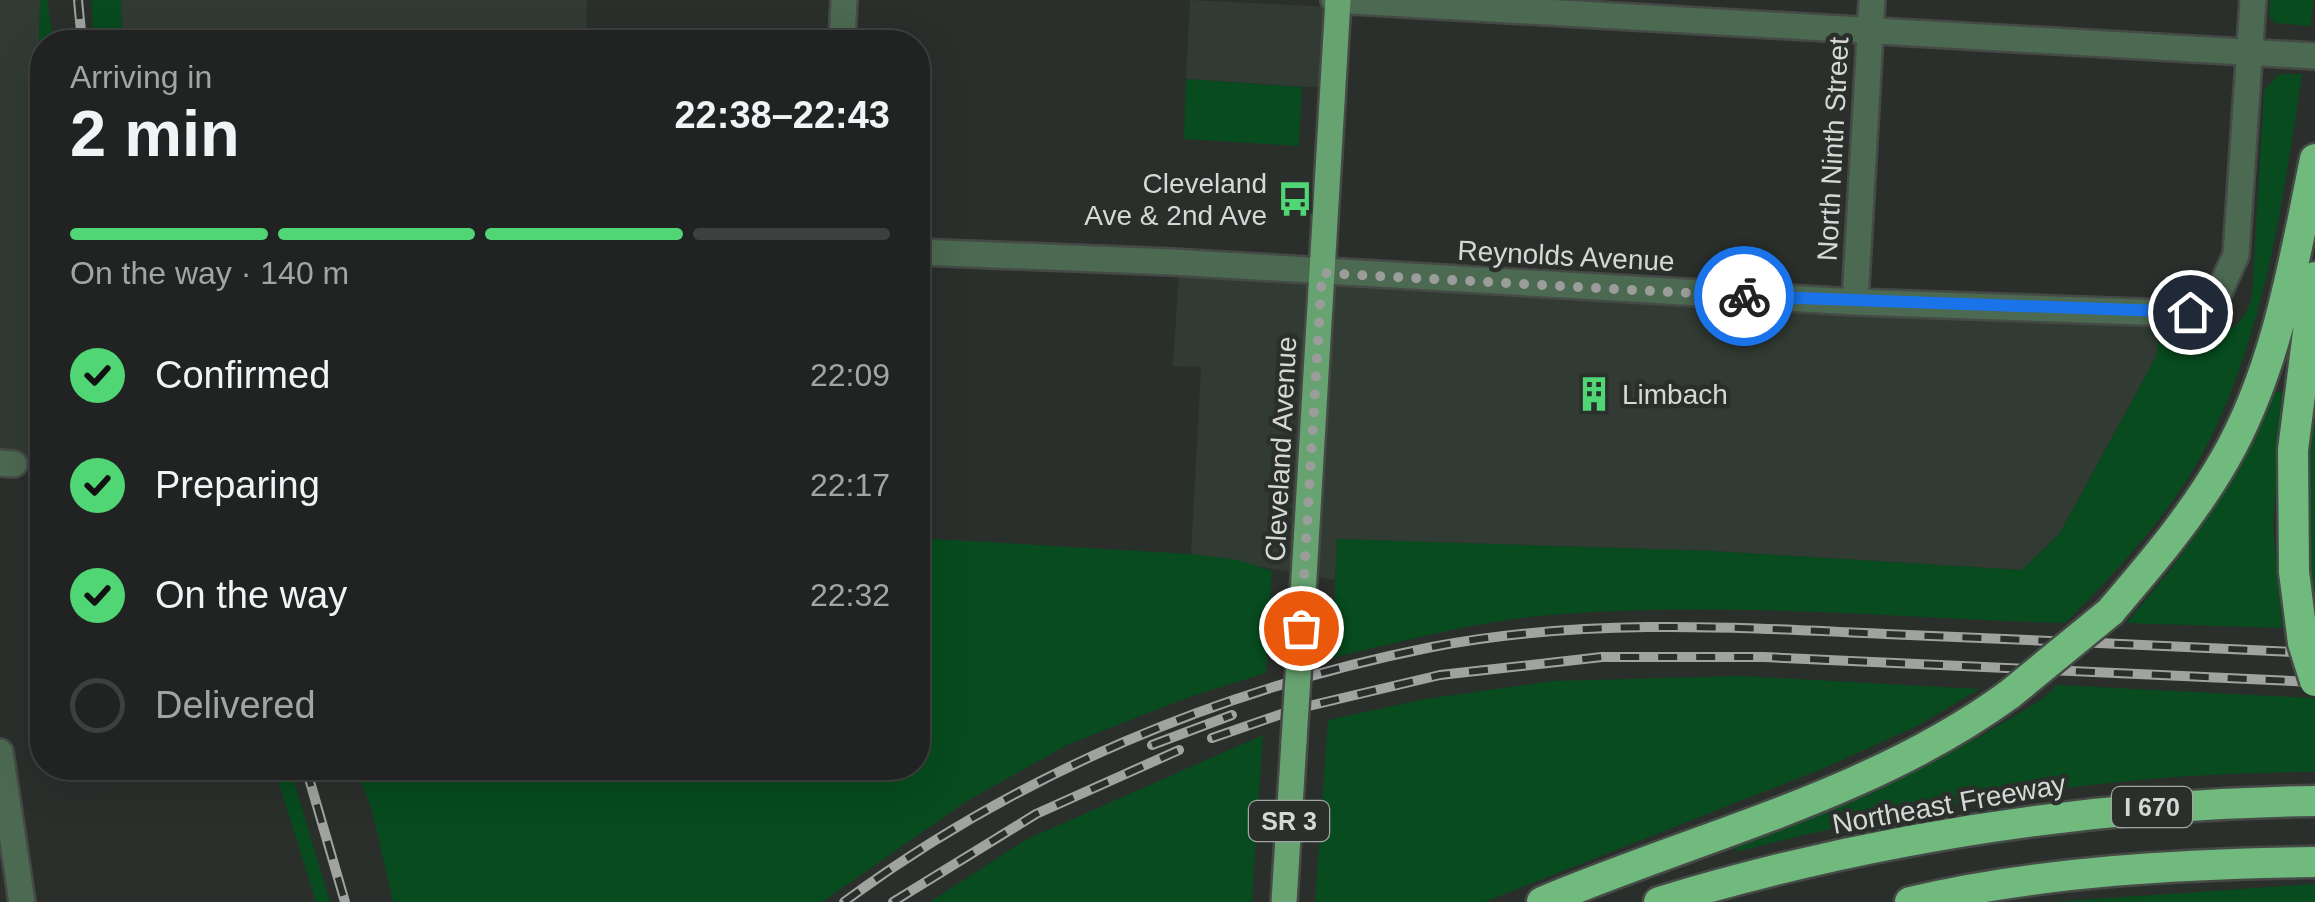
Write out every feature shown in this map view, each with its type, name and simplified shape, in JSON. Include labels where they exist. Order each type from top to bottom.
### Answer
[{"type":"highway","points":[[1542,902],[1826,794],[1970,723],[2110,612],[2190,515],[2227,456],[2275,340],[2315,159]]},
{"type":"highway","points":[[2315,277],[2293,450],[2294,572],[2303,643],[2315,681]]},
{"type":"highway","name":"Northeast Freeway","points":[[1659,902],[1826,858],[1990,824],[2134,808],[2315,800]]},
{"type":"highway","points":[[1910,902],[2076,876],[2216,864],[2315,862]]},
{"type":"main road","name":"Cleveland Avenue","points":[[1284,902],[1337,0]]},
{"type":"street","points":[[843,30],[844,0]]},
{"type":"street","points":[[1337,0],[2315,56]]},
{"type":"street","name":"North Ninth Street","points":[[1855,302],[1872,0]]},
{"type":"street","points":[[2250,52],[2253,0]]},
{"type":"street","name":"Reynolds Avenue","points":[[930,252],[1172,262],[1855,302],[2170,314],[2211,310],[2236,255],[2250,52]]},
{"type":"street","points":[[0,752],[22,902]]},
{"type":"shaded area","points":[[0,0],[40,0],[40,30],[30,30],[30,470],[0,466]]},
{"type":"shaded area","points":[[121,0],[587,0],[586,30],[122,30]]},
{"type":"shaded area","points":[[1190,0],[1332,7],[1326,88],[1186,79]]},
{"type":"shaded area","points":[[1179,270],[2160,318],[2160,334],[2156,357],[2060,533],[2022,570],[1712,551],[1338,539],[1335,580],[1191,554],[1201,367],[1173,366]]},
{"type":"green space","points":[[40,0],[47,0],[52,30],[39,30]]},
{"type":"green space","points":[[91,0],[121,0],[122,30],[93,30]]},
{"type":"green space","points":[[2270,0],[2314,0],[2310,26],[2275,23],[2269,16]]},
{"type":"green space","points":[[2279,74],[2302,74],[2288,167],[2259,304],[2230,393],[2182,488],[2126,558],[2065,623],[1737,610],[1605,612],[1488,623],[1332,658],[1337,539],[1712,551],[2022,570],[2060,533],[2156,357],[2160,334],[2216,335],[2228,331],[2246,313],[2252,297],[2264,90]]},
{"type":"green space","points":[[1186,79],[1302,87],[1299,146],[1184,139]]},
{"type":"green space","points":[[2315,350],[2315,628],[2307,524]]},
{"type":"green space","points":[[2274,390],[2283,393],[2273,525],[2282,628],[2126,623],[2210,513]]},
{"type":"green space","points":[[930,539],[1191,554],[1239,560],[1272,571],[1266,673],[1189,697],[1069,744],[967,801],[822,902],[393,902],[372,810],[361,780],[930,780]]},
{"type":"green space","points":[[1739,676],[1979,689],[1919,725],[1824,768],[1484,902],[1315,902],[1328,720],[1425,699],[1552,681]]},
{"type":"green space","points":[[2057,685],[2315,698],[2315,772],[2168,778],[2023,794],[1879,819],[1736,852],[1734,843],[1872,790],[1981,736],[2044,698]]},
{"type":"green space","points":[[1263,735],[1252,902],[930,902],[1025,840]]},
{"type":"green space","points":[[278,780],[294,780],[330,902],[316,902]]},
{"type":"green space","points":[[2315,884],[2315,902],[2051,902]]},
{"type":"railway","points":[[78,0],[81,30]]},
{"type":"railway","points":[[844,902],[980,814],[1124,742],[1275,686],[1432,647],[1544,632],[1658,627],[2315,653]]},
{"type":"railway","points":[[1212,738],[1296,709],[1440,675],[1602,657],[1764,657],[2315,682]]},
{"type":"railway","points":[[1152,745],[1232,715]]},
{"type":"railway","points":[[893,902],[1036,814],[1179,750]]},
{"type":"railway","points":[[309,780],[345,902]]},
{"type":"way so far","points":[[1301,628],[1322,273],[1744,296]]},
{"type":"place","name":"Cleveland Ave & 2nd Ave","points":[[1295,199]]},
{"type":"place","name":"Limbach","points":[[1594,394]]},
{"type":"route","points":[[1744,296],[2190,312]]}]
